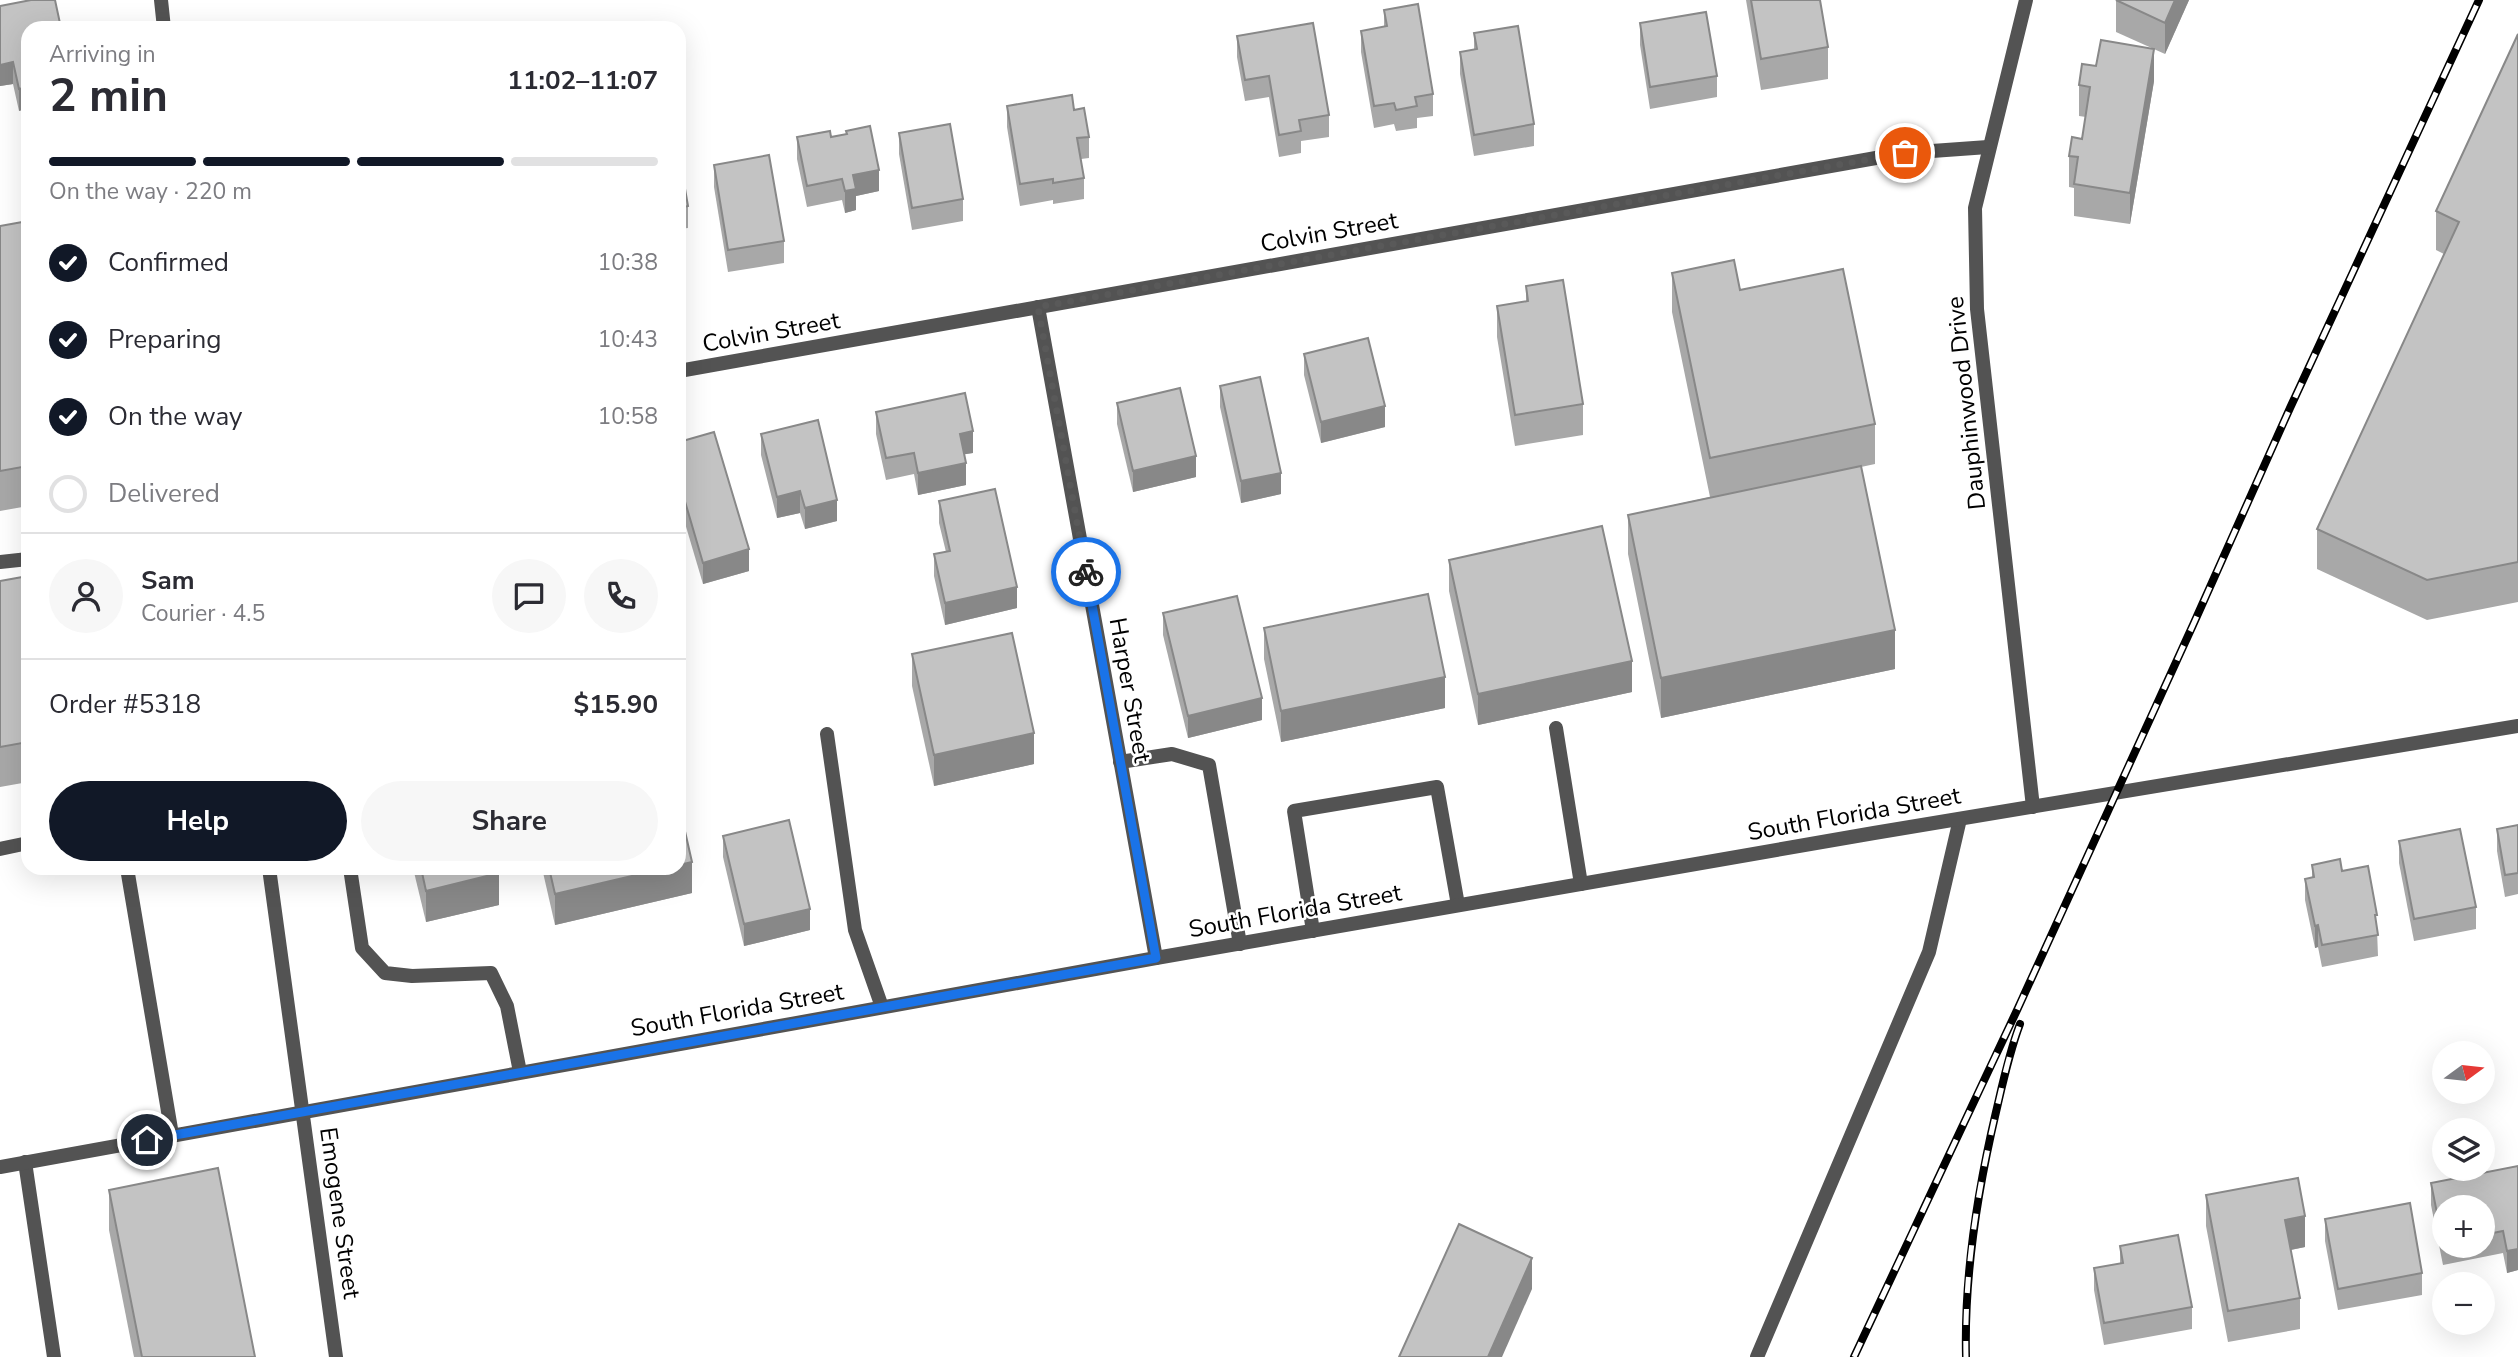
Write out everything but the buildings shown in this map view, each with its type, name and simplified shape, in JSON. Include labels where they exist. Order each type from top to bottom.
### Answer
[{"type":"street","points":[[161,0],[163,21]]},
{"type":"street","name":"Dauphinwood Drive","points":[[2026,0],[1975,208],[1977,309],[2033,807]]},
{"type":"street","name":"Colvin Street","points":[[686,370],[1905,153],[1988,147]]},
{"type":"street","name":"Harper Street","points":[[1038,307],[1156,958]]},
{"type":"street","points":[[0,562],[21,560]]},
{"type":"street","name":"South Florida Street","points":[[0,1167],[303,1110],[1458,905],[2518,726]]},
{"type":"street","points":[[1556,728],[1580,884]]},
{"type":"street","points":[[827,734],[855,930],[882,1007]]},
{"type":"street","points":[[1120,762],[1172,754],[1209,765],[1240,944]]},
{"type":"street","points":[[1313,931],[1294,811],[1437,787],[1458,905]]},
{"type":"street","points":[[1758,1357],[1929,952],[1960,819]]},
{"type":"street","points":[[0,849],[21,844]]},
{"type":"street","points":[[128,875],[172,1135]]},
{"type":"street","name":"Emogene Street","points":[[270,875],[336,1357]]},
{"type":"street","points":[[351,875],[362,948],[385,973],[412,976],[491,973],[507,1006],[520,1072]]},
{"type":"street","points":[[24,1162],[54,1357]]},
{"type":"railway","points":[[1854,1357],[2018,1008],[2290,408],[2479,0]]},
{"type":"railway","points":[[1966,1357],[1967,1295],[1978,1203],[2001,1090],[2020,1024]]},
{"type":"way so far","points":[[1086,572],[1038,307],[1905,153]]},
{"type":"route","points":[[147,1140],[1156,958],[1086,572]]}]
